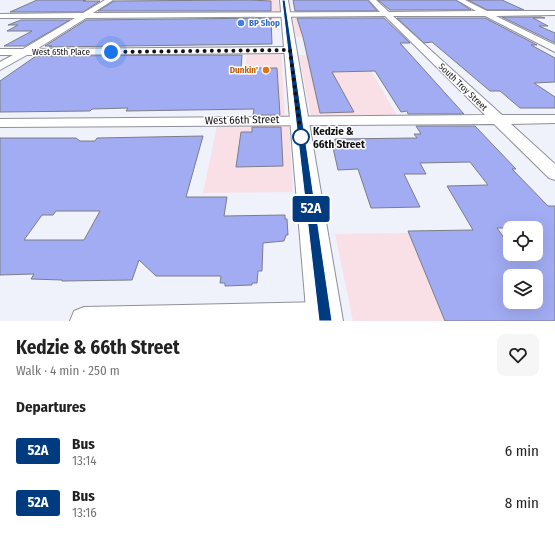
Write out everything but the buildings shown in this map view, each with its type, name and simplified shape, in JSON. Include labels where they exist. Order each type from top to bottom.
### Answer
[{"type":"main road","points":[[285,7],[325,319]]},
{"type":"street","points":[[0,67],[110,0]]},
{"type":"street","name":"South Troy Street","points":[[372,0],[555,174]]},
{"type":"street","points":[[460,0],[555,49]]},
{"type":"street","points":[[0,16],[84,15],[285,7],[386,14],[555,13]]},
{"type":"street","name":"West 65th Place","points":[[0,52],[290,50]]},
{"type":"street","name":"West 66th Street","points":[[0,123],[555,119]]},
{"type":"street","points":[[84,321],[325,319]]},
{"type":"shaded area","points":[[251,0],[278,0],[280,13],[249,13]]},
{"type":"shaded area","points":[[338,15],[350,37],[296,37],[292,16]]},
{"type":"shaded area","points":[[237,16],[278,16],[279,30],[233,30]]},
{"type":"shaded area","points":[[281,52],[285,116],[253,116],[255,79],[244,79],[247,53]]},
{"type":"shaded area","points":[[361,54],[398,117],[311,117],[299,55]]},
{"type":"shaded area","points":[[289,125],[293,192],[203,193],[217,126]]},
{"type":"shaded area","points":[[466,232],[503,294],[503,309],[512,309],[519,321],[353,321],[335,234]]},
{"type":"bus line","name":"52A","points":[[284,0],[325,321]]},
{"type":"place","name":"BP Shop","points":[[241,23]]},
{"type":"place","name":"Dunkin'","points":[[266,70]]},
{"type":"place","name":"Kedzie & 66th Street","points":[[301,137]]},
{"type":"route","points":[[111,52],[290,50],[301,137]]}]
